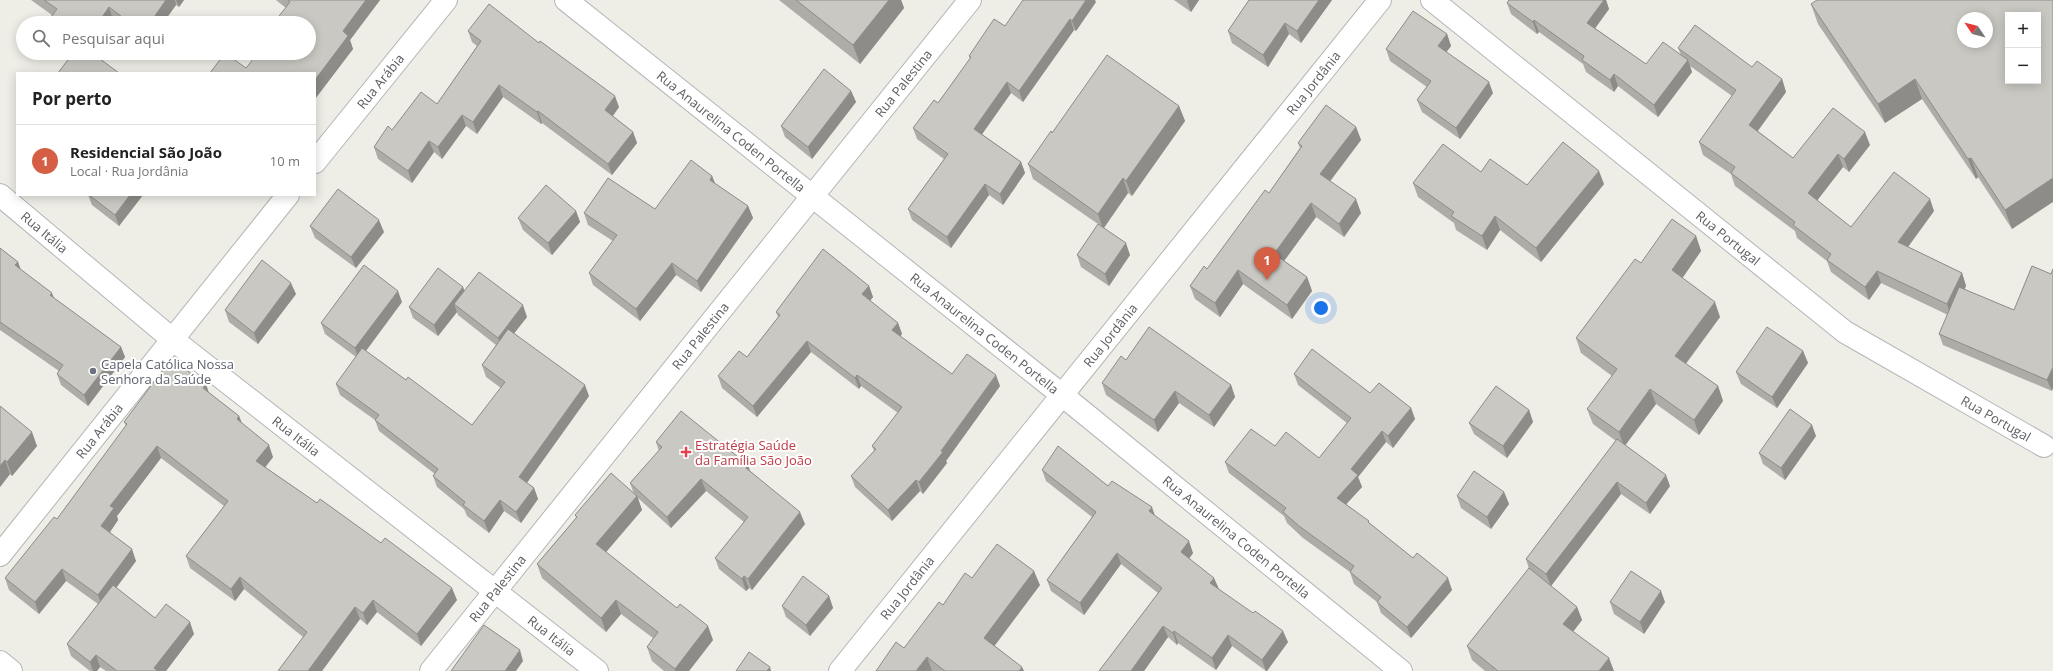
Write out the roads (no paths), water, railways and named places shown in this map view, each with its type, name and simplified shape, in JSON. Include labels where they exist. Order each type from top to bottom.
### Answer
[{"type":"street","name":"Rua Arábia","points":[[316,161],[446,0]]},
{"type":"street","name":"Rua Anaurelina Coden Portella","points":[[566,0],[1062,395],[1401,671]]},
{"type":"street","name":"Rua Palestina","points":[[431,671],[970,0]]},
{"type":"street","name":"Rua Jordânia","points":[[840,671],[1380,0]]},
{"type":"street","name":"Rua Portugal","points":[[1432,0],[1845,332],[2044,446]]},
{"type":"street","name":"Rua Itália","points":[[0,195],[172,339],[597,671]]},
{"type":"street","name":"Rua Arábia","points":[[0,555],[287,196]]},
{"type":"street","points":[[0,662],[11,671]]},
{"type":"place","name":"Residencial São João","points":[[1267,280]]},
{"type":"place","name":"Capela Católica Nossa Senhora da Saúde","points":[[93,371]]},
{"type":"place","name":"Estratégia Saúde da Família São João","points":[[686,452]]}]
